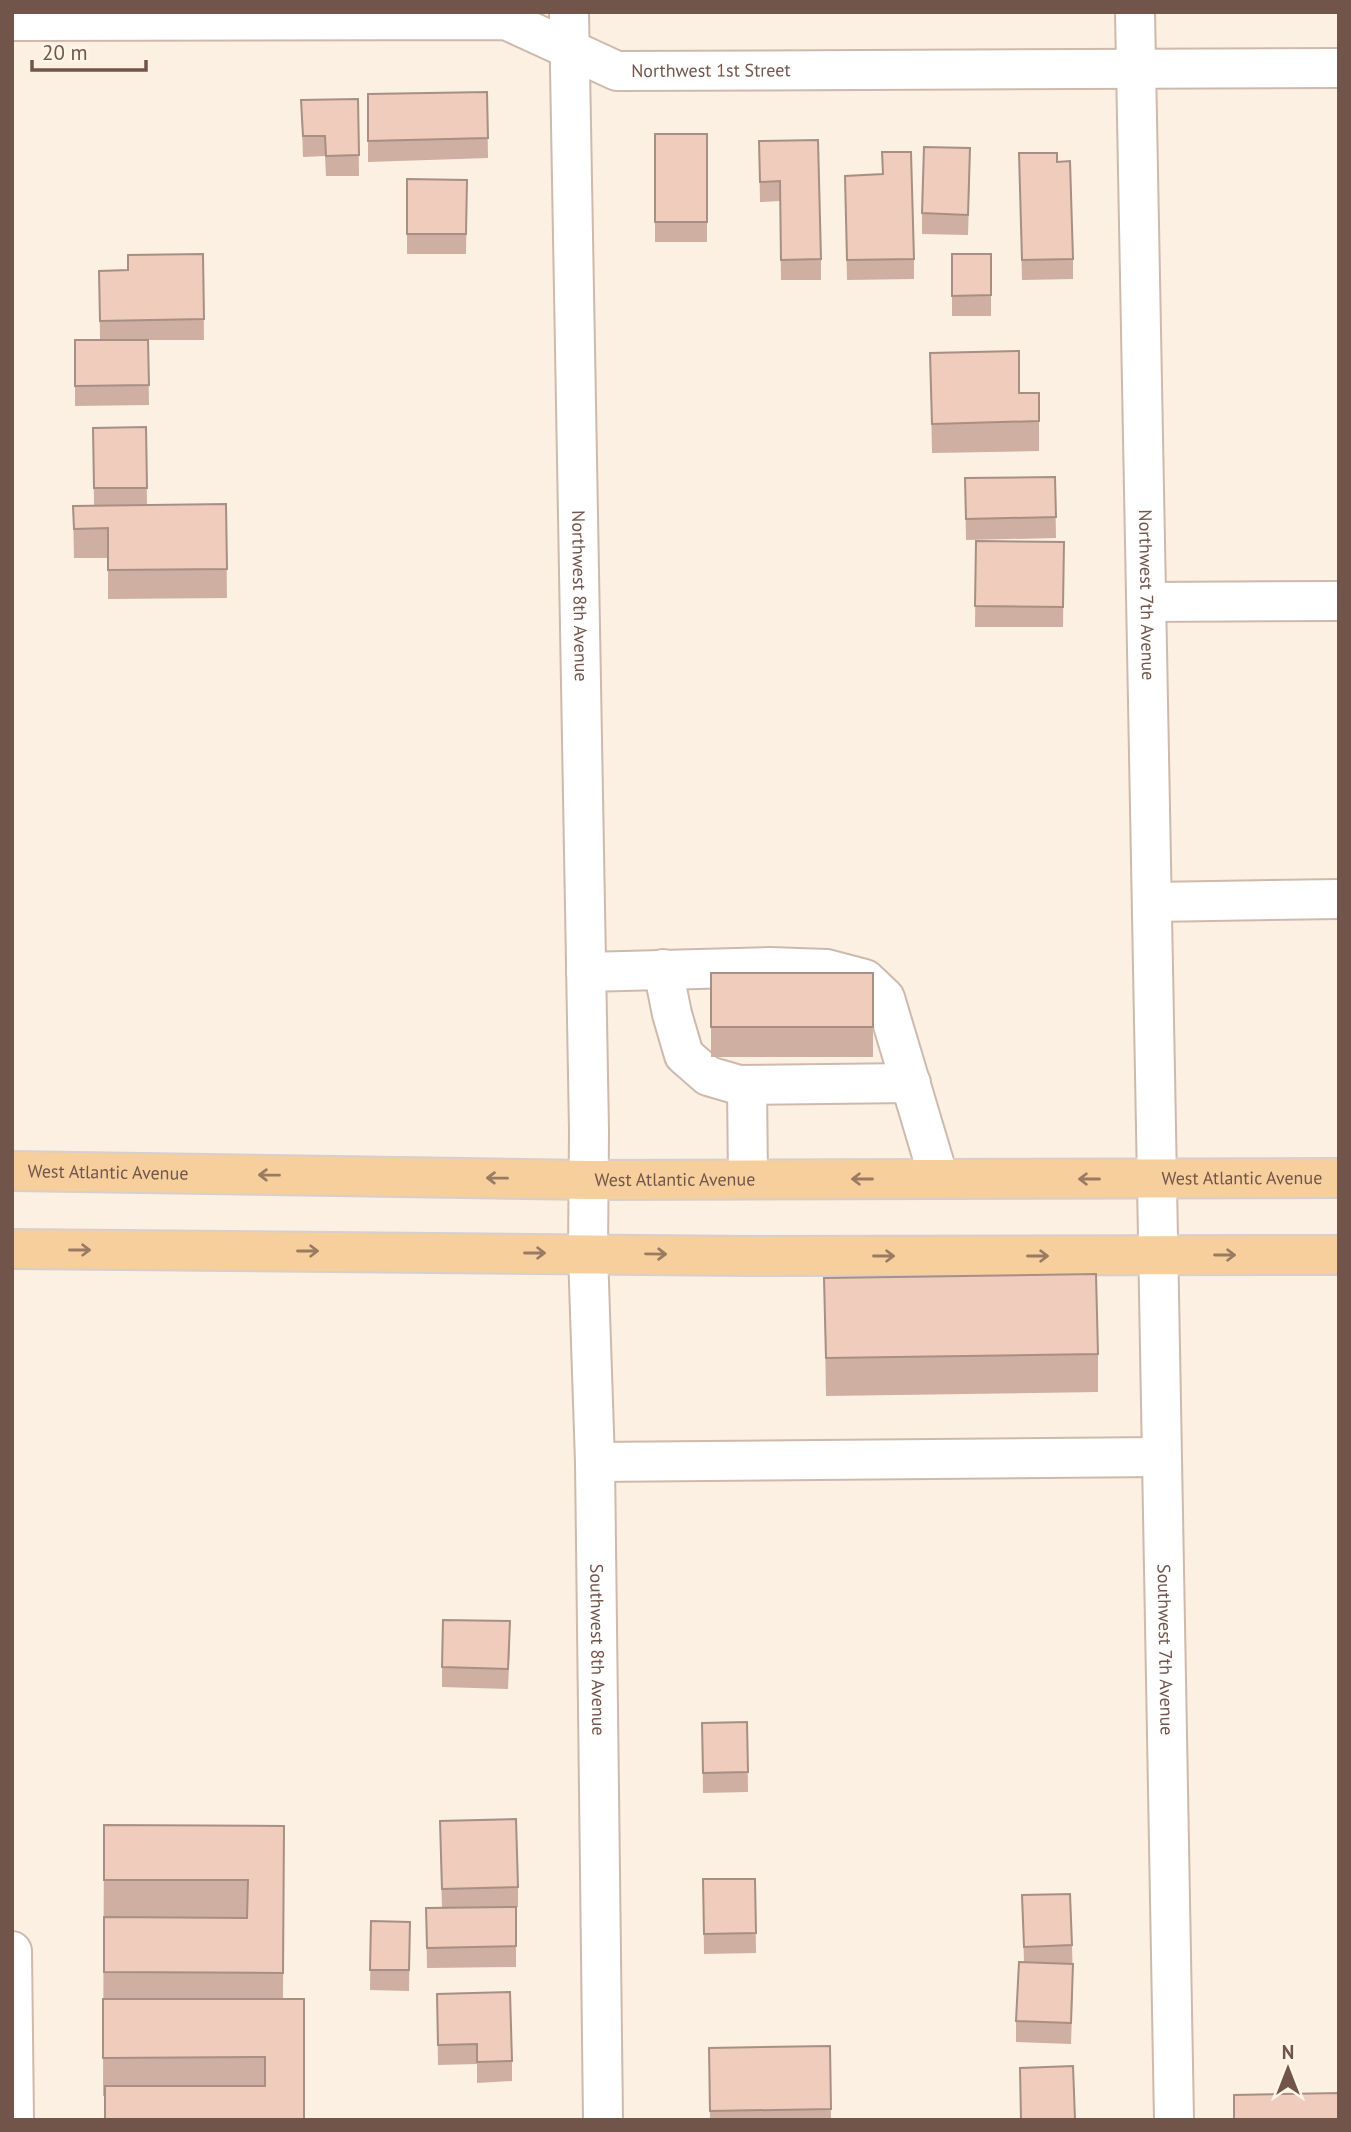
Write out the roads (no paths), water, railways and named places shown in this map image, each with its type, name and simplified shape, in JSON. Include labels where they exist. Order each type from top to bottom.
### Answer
[{"type":"main road","name":"West Atlantic Avenue","points":[[12,1171],[589,1180],[1339,1178]]},
{"type":"main road","points":[[12,1249],[750,1256],[1339,1255]]},
{"type":"street","name":"Northwest 8th Avenue","points":[[569,12],[589,1180]]},
{"type":"street","name":"Northwest 7th Avenue","points":[[1135,12],[1158,1179]]},
{"type":"street","name":"Northwest 1st Street","points":[[12,21],[506,20],[617,71],[1339,68]]},
{"type":"street","points":[[1148,602],[1339,601]]},
{"type":"street","points":[[1153,902],[1339,899]]},
{"type":"street","points":[[586,972],[827,968],[865,979],[885,998],[939,1179]]},
{"type":"street","points":[[663,969],[684,1055],[708,1076],[739,1085],[911,1083]]},
{"type":"street","points":[[747,1085],[748,1179]]},
{"type":"street","name":"Southwest 7th Avenue","points":[[1158,1179],[1157,1256],[1174,2120]]},
{"type":"street","name":"Southwest 8th Avenue","points":[[589,1180],[603,2120]]},
{"type":"street","points":[[595,1462],[1161,1457]]},
{"type":"street","points":[[12,1951],[14,2097]]}]
